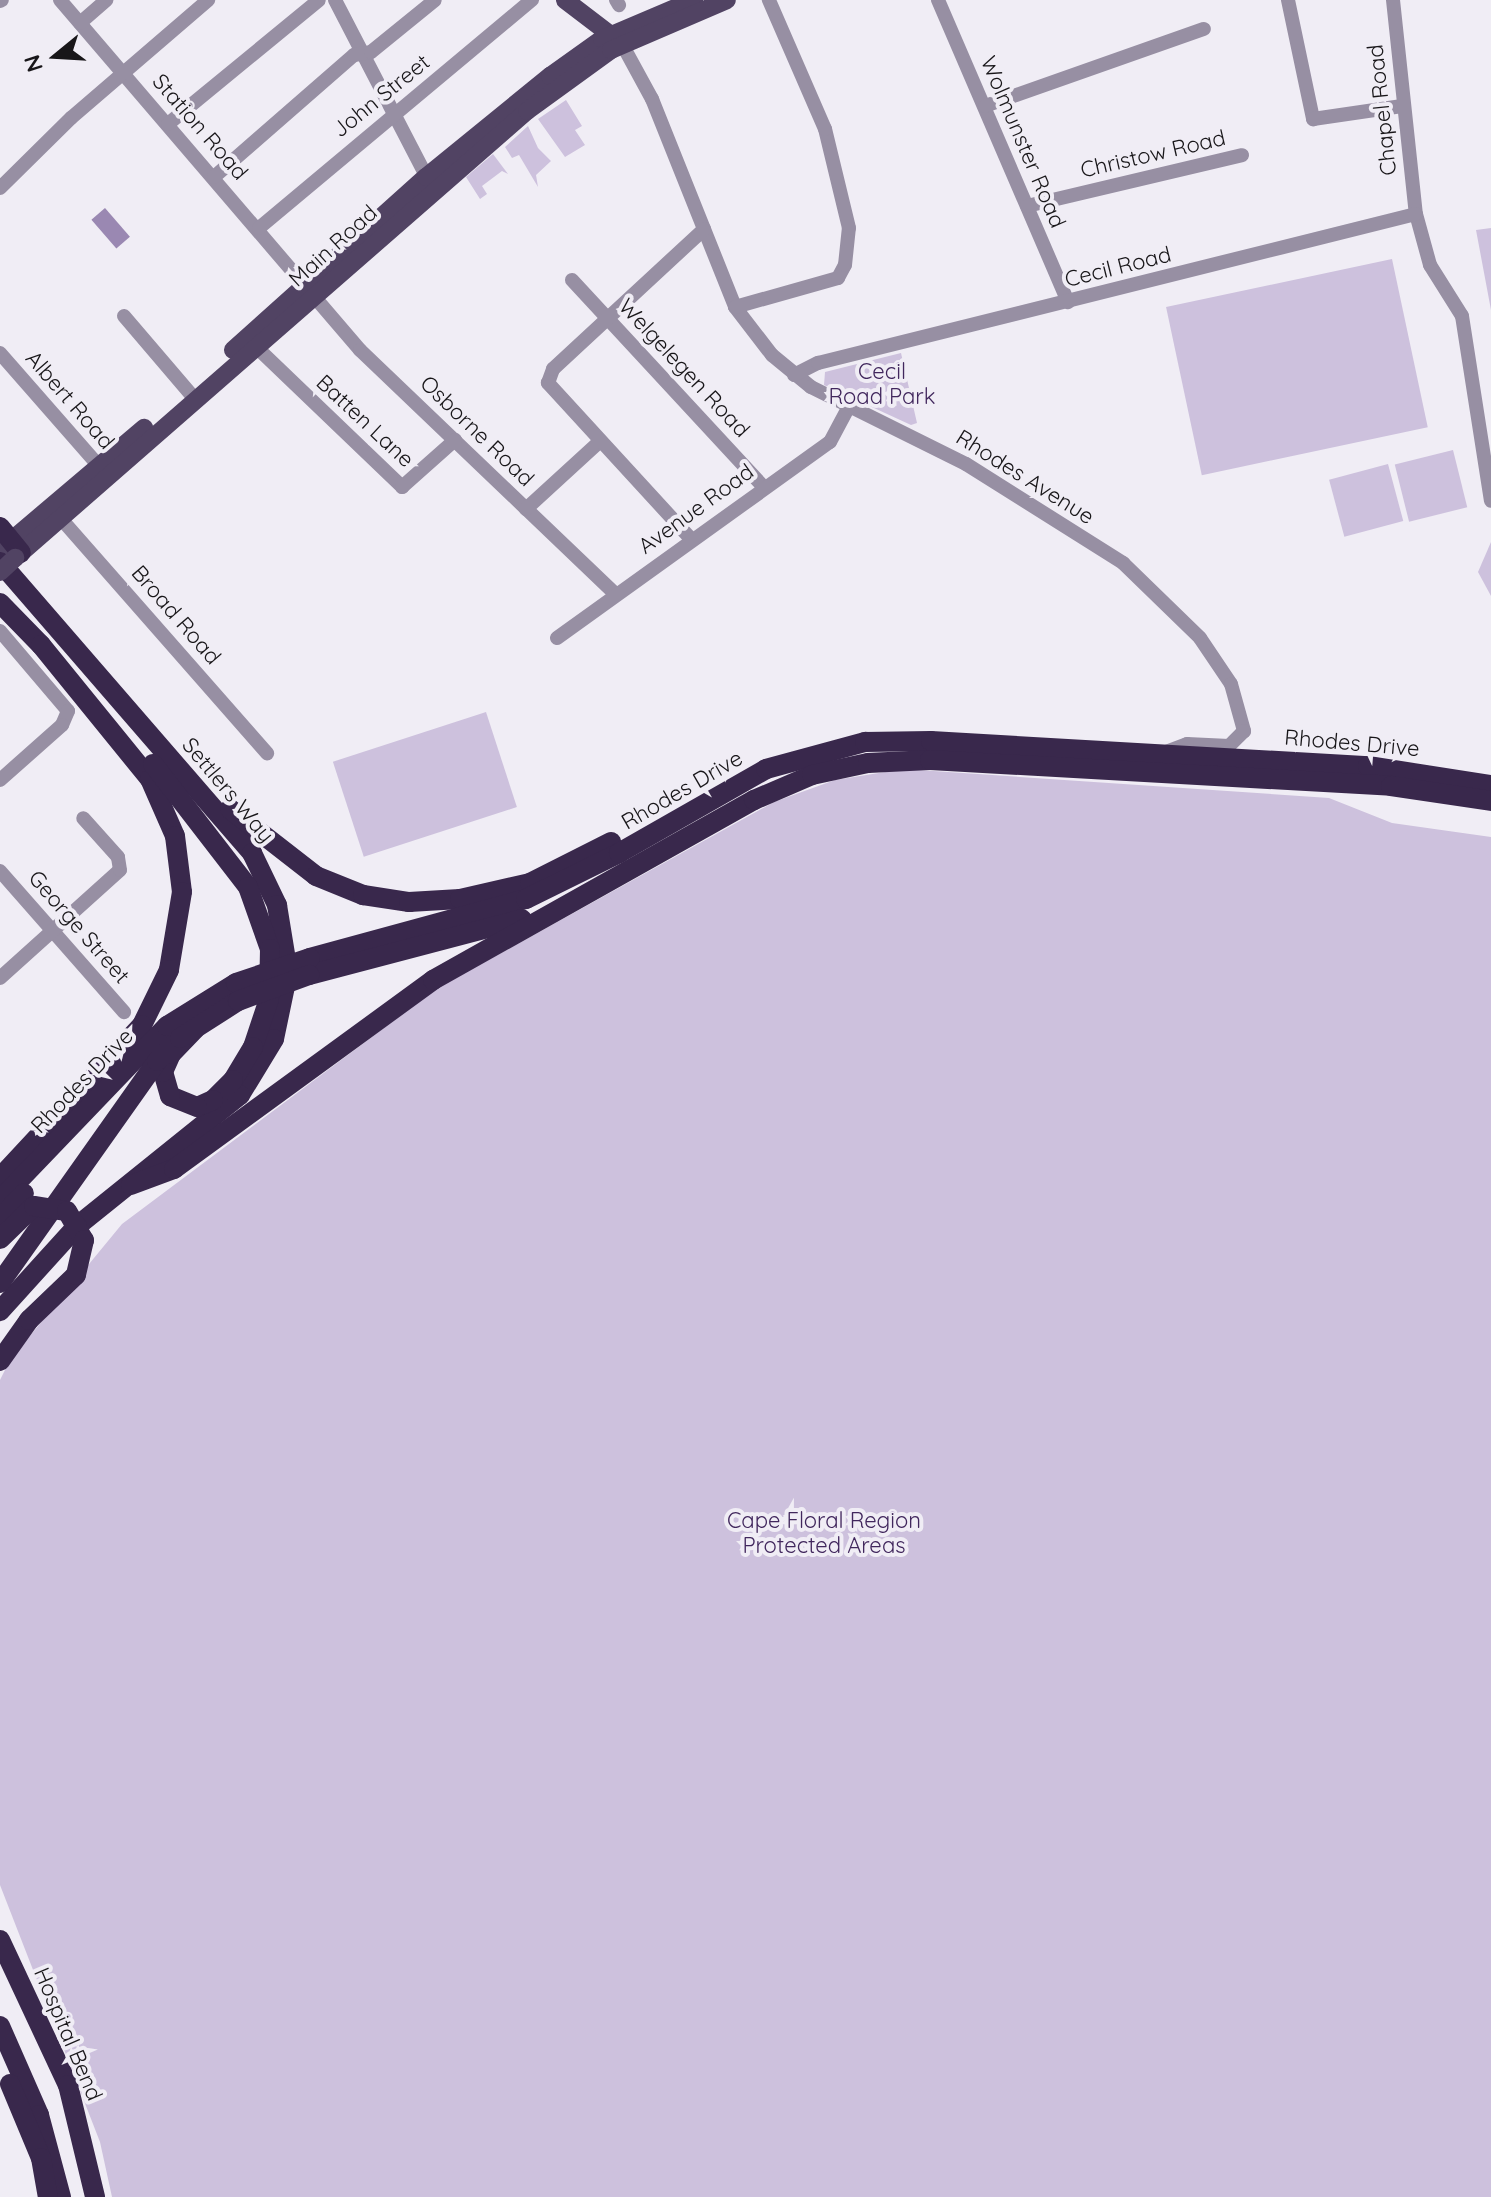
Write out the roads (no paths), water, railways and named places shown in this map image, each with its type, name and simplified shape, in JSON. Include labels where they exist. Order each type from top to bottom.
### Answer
[{"type":"highway","name":"Settlers Way","points":[[7,548],[180,769],[245,843],[266,877],[284,931],[286,992],[274,1039],[249,1083],[217,1118],[131,1185]]},
{"type":"highway","points":[[0,603],[84,684],[149,759],[241,876],[261,914],[272,964],[265,1017],[233,1080],[213,1100],[197,1107],[170,1096],[163,1072],[194,1019]]},
{"type":"highway","points":[[0,1178],[142,1025],[169,970],[182,908],[175,836],[154,786],[41,645]]},
{"type":"highway","name":"Rhodes Drive","points":[[0,1200],[167,1026],[194,1019],[237,992],[514,904],[619,853],[789,760],[883,740],[1162,754],[1384,768],[1480,786],[1491,803]]},
{"type":"highway","name":"Rhodes Drive","points":[[131,1185],[174,1169],[413,992],[585,893],[787,784],[880,762],[1375,785],[1480,786]]},
{"type":"highway","points":[[180,769],[316,876],[363,895],[409,902],[460,899],[530,883],[693,802],[719,796]]},
{"type":"highway","points":[[310,967],[489,931],[585,893]]},
{"type":"highway","points":[[0,1283],[157,1061],[194,1019]]},
{"type":"highway","points":[[0,1219],[194,1019]]},
{"type":"highway","points":[[0,1264],[92,1155]]},
{"type":"highway","points":[[0,1311],[66,1237],[131,1185]]},
{"type":"highway","points":[[0,1239],[34,1206],[67,1211],[84,1240],[76,1275],[29,1320],[0,1361]]},
{"type":"highway","name":"Hospital Bend","points":[[0,1940],[68,2085],[90,2158],[95,2197]]},
{"type":"highway","points":[[0,2026],[39,2115],[61,2197]]},
{"type":"highway","points":[[0,2058],[41,2158],[48,2197]]},
{"type":"main road","points":[[565,0],[617,39]]},
{"type":"main road","name":"Main Road","points":[[0,572],[7,548],[56,512],[192,395],[550,76],[694,0]]},
{"type":"main road","name":"Main Road","points":[[617,39],[723,1]]},
{"type":"street","name":"Station Road","points":[[60,0],[310,290]]},
{"type":"street","points":[[80,23],[106,0]]},
{"type":"street","points":[[0,188],[5,169],[123,74],[208,0]]},
{"type":"street","points":[[168,124],[319,0]]},
{"type":"street","points":[[335,0],[430,183]]},
{"type":"street","points":[[214,177],[354,55],[371,52],[435,0]]},
{"type":"street","name":"John Street","points":[[259,228],[532,0]]},
{"type":"street","points":[[735,307],[838,278],[848,236],[825,129],[769,0]]},
{"type":"street","name":"Wolmunster Road","points":[[938,0],[1068,302]]},
{"type":"street","points":[[1288,0],[1313,119],[1402,106]]},
{"type":"street","name":"Chapel Road","points":[[1393,0],[1416,214],[1430,265],[1462,316],[1491,501]]},
{"type":"street","points":[[985,106],[1204,29]]},
{"type":"street","name":"Rhodes Avenue","points":[[617,39],[652,99],[735,307],[757,339],[811,387],[966,464],[1123,563],[1183,617],[1231,684],[1244,718],[1238,740],[1225,746],[1187,744],[1162,754]]},
{"type":"street","name":"Christow Road","points":[[1027,206],[1242,155]]},
{"type":"street","name":"Cecil Road","points":[[794,375],[831,361],[1416,214]]},
{"type":"street","points":[[691,539],[548,383],[553,369],[704,229]]},
{"type":"street","name":"Welgelegen Road","points":[[572,280],[764,487]]},
{"type":"street","name":"Osborne Road","points":[[310,290],[360,350],[615,594]]},
{"type":"street","points":[[124,316],[192,395]]},
{"type":"street","name":"Batten Lane","points":[[251,342],[402,487],[455,440]]},
{"type":"street","name":"Albert Road","points":[[0,353],[103,471]]},
{"type":"street","points":[[811,387],[817,371],[831,361]]},
{"type":"street","name":"Avenue Road","points":[[557,638],[830,442],[849,407]]},
{"type":"street","points":[[526,509],[599,442]]},
{"type":"street","name":"Broad Road","points":[[56,512],[267,753]]},
{"type":"street","points":[[0,631],[66,705],[68,716],[62,725],[0,780]]},
{"type":"street","points":[[1,975],[121,866],[83,818]]},
{"type":"street","name":"George Street","points":[[0,871],[124,1012]]},
{"type":"park label","name":"Cecil Road Park","points":[[882,384]]},
{"type":"park label","name":"Cape Floral Region Protected Areas","points":[[824,1532]]}]
